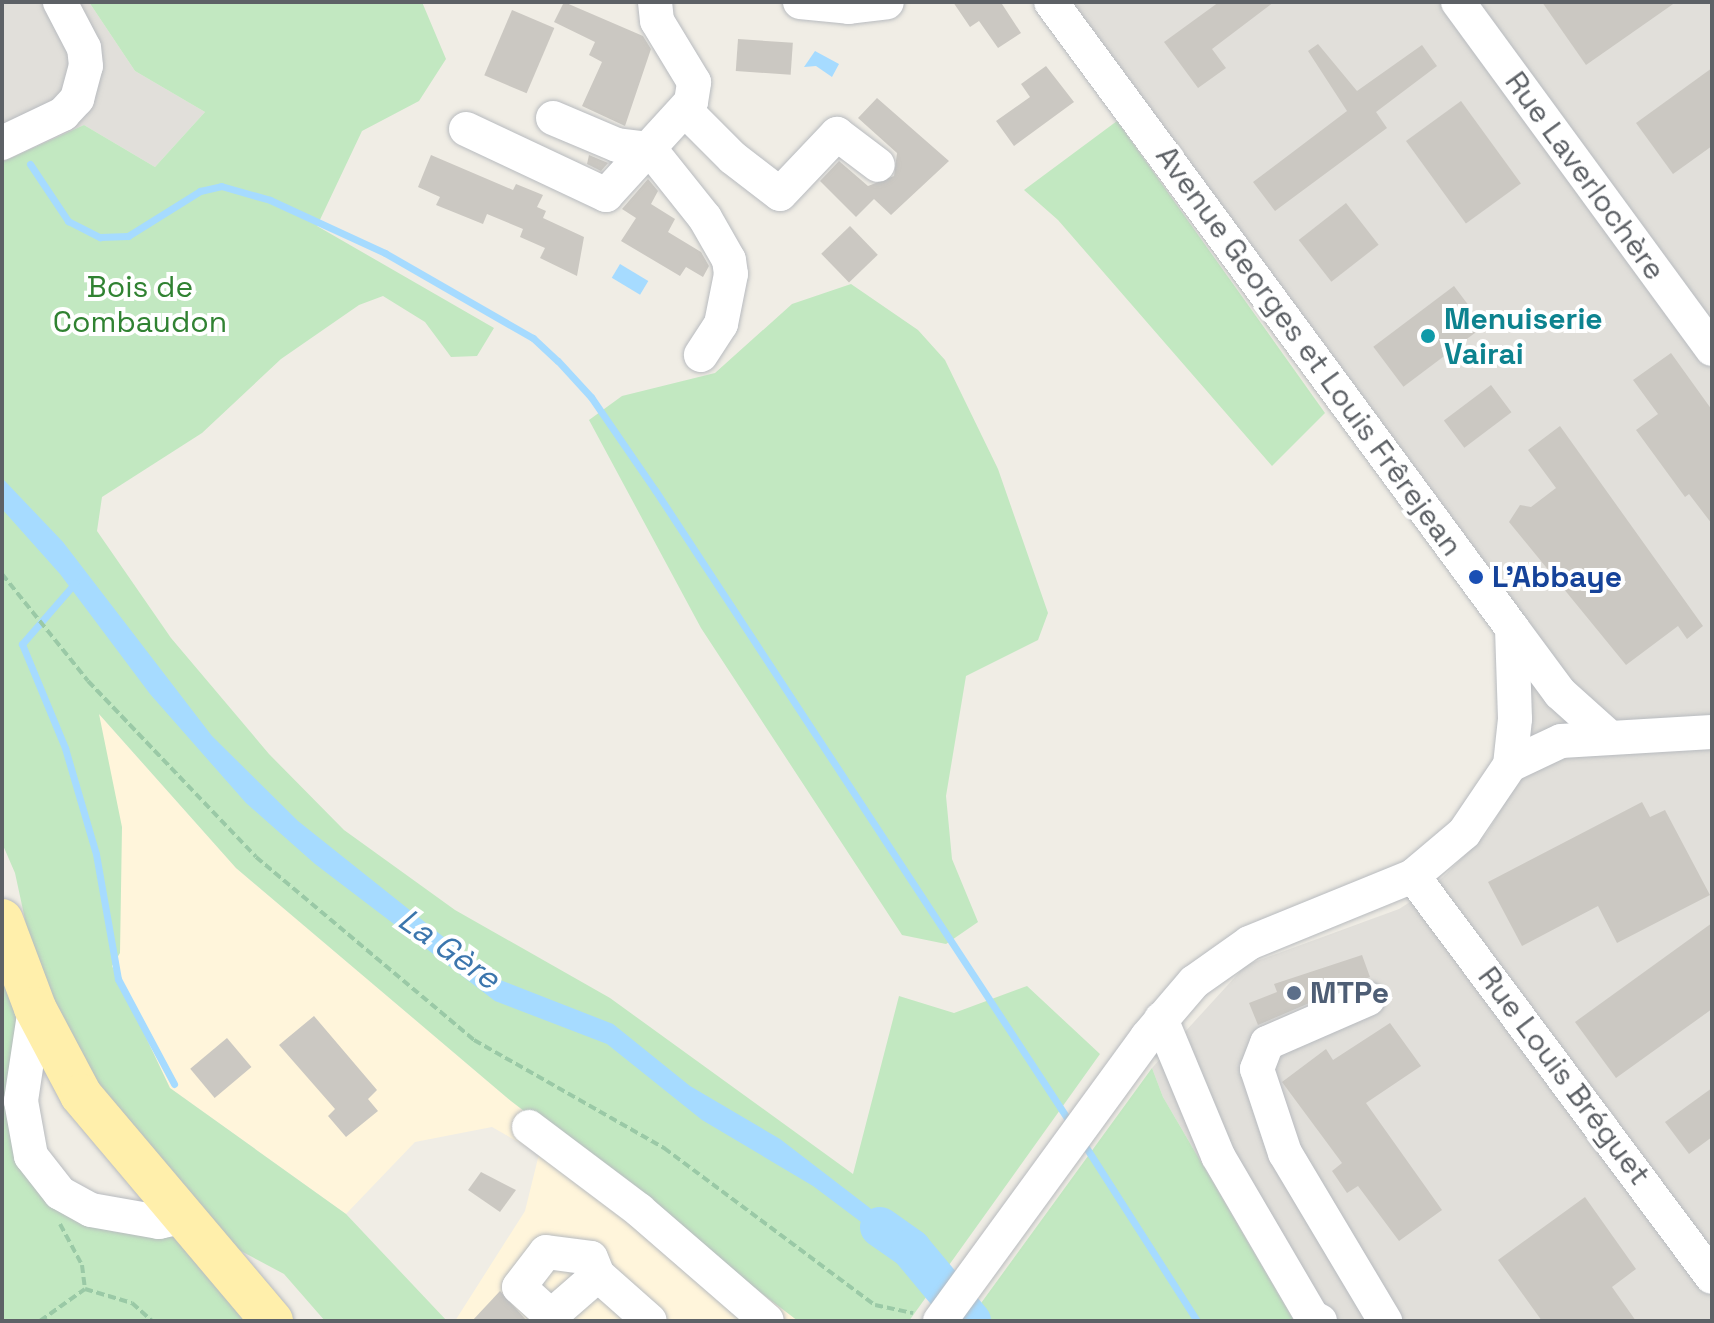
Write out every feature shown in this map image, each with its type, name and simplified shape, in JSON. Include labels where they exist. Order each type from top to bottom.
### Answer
[{"type":"main road","points":[[2,920],[35,1008],[81,1095],[272,1321]]},
{"type":"street","points":[[2,143],[63,114],[77,99],[86,66],[84,48],[60,2]]},
{"type":"street","points":[[466,129],[606,195],[686,111],[694,82],[657,21],[655,2]]},
{"type":"street","points":[[800,2],[849,7],[887,2]]},
{"type":"street","name":"Avenue Georges et Louis Frêrejean","points":[[1051,2],[1512,628]]},
{"type":"street","name":"Rue Laverlochère","points":[[1458,2],[1712,349]]},
{"type":"street","points":[[686,111],[733,158],[780,194],[837,134],[878,165]]},
{"type":"street","points":[[553,118],[617,145],[650,149],[705,218],[729,260],[729,298],[701,355]]},
{"type":"street","points":[[1512,628],[1560,693],[1608,736]]},
{"type":"street","points":[[930,1318],[983,1264],[1161,1019],[1203,975],[1249,943],[1413,876],[1464,833],[1510,765],[1515,719],[1512,628]]},
{"type":"street","points":[[1510,765],[1561,741],[1712,732]]},
{"type":"street","name":"Rue Louis Bréguet","points":[[1413,876],[1712,1277]]},
{"type":"street","points":[[1339,1321],[1380,1314],[1280,1144],[1257,1069],[1267,1043],[1368,999]]},
{"type":"street","points":[[35,1008],[24,1069],[22,1127],[31,1156],[60,1193],[91,1210],[159,1222],[181,1217]]},
{"type":"street","points":[[1161,1019],[1218,1156],[1312,1317],[1320,1321]]},
{"type":"street","points":[[529,1127],[639,1210],[751,1316]]},
{"type":"street","points":[[598,1275],[650,1321]]},
{"type":"path","points":[[2,574],[88,681],[256,857],[474,1040],[664,1148],[875,1305],[930,1318]]},
{"type":"path","points":[[60,1193],[60,1226],[82,1265],[85,1289]]},
{"type":"path","points":[[40,1321],[85,1289]]},
{"type":"path","points":[[85,1289],[132,1303],[152,1321]]},
{"type":"shaded area","points":[[2,2],[89,2],[135,71],[205,112],[155,167],[84,125],[2,162]]},
{"type":"shaded area","points":[[1068,2],[1712,2],[1712,1321],[1294,1321],[1163,1097],[1152,1068],[1246,965],[1399,909],[1432,888],[1487,833],[1510,794],[1522,627],[1510,596]]},
{"type":"shaded area","points":[[98,713],[236,868],[511,1101],[798,1321],[455,1321],[525,1211],[539,1154],[492,1127],[415,1142],[346,1214],[170,1088],[112,966]]},
{"type":"green space","name":"Bois de Combaudon","points":[[89,2],[422,2],[446,59],[419,101],[362,131],[317,226],[494,328],[477,356],[451,357],[425,322],[383,296],[359,305],[281,359],[202,433],[102,497],[97,531],[171,638],[269,754],[344,830],[455,910],[610,998],[853,1174],[899,996],[954,1013],[1027,986],[1100,1054],[909,1321],[798,1321],[511,1101],[236,868],[99,714],[122,827],[120,953],[112,966],[170,1088],[346,1214],[447,1321],[325,1321],[284,1274],[226,1243],[98,1086],[34,961],[15,873],[2,843],[2,162],[84,125],[155,167],[205,112],[135,71]]},
{"type":"green space","points":[[1117,121],[1325,413],[1272,466],[1058,220],[1024,190]]},
{"type":"green space","points":[[851,284],[918,330],[945,360],[998,469],[1048,613],[1038,640],[966,676],[946,796],[952,859],[978,922],[946,944],[902,935],[701,628],[589,420],[622,396],[715,373],[792,304]]},
{"type":"green space","points":[[2,961],[27,1025],[17,1099],[82,1221],[115,1232],[183,1235],[257,1321],[2,1321]]},
{"type":"green space","points":[[1152,1068],[1163,1097],[1294,1321],[968,1321]]},
{"type":"water","points":[[815,51],[839,64],[832,77],[816,66],[804,67]]},
{"type":"water","points":[[620,264],[648,281],[640,295],[612,278]]},
{"type":"water","points":[[2,478],[63,542],[212,736],[298,821],[495,978],[613,1024],[690,1086],[780,1139],[926,1251],[917,1264],[813,1186],[702,1120],[607,1044],[495,1001],[315,864],[246,803],[150,694],[60,574],[2,509]]},
{"type":"building","points":[[564,2],[643,36],[651,49],[625,126],[582,106],[602,62],[589,55],[595,42],[554,22]]},
{"type":"building","points":[[953,2],[1005,2],[1002,4],[1021,33],[998,48],[979,21],[970,27]]},
{"type":"building","points":[[1219,2],[1274,2],[1212,49],[1226,68],[1198,88],[1164,42]]},
{"type":"building","points":[[1542,2],[1676,2],[1586,65]]},
{"type":"building","points":[[512,10],[554,28],[527,93],[484,75]]},
{"type":"building","points":[[738,39],[793,43],[791,75],[736,71]]},
{"type":"building","points":[[1318,44],[1357,91],[1422,45],[1437,66],[1376,112],[1387,128],[1275,211],[1253,182],[1347,111],[1308,51]]},
{"type":"building","points":[[1046,66],[1074,102],[1014,146],[996,121],[1030,97],[1021,84]]},
{"type":"building","points":[[1712,68],[1712,146],[1673,174],[1636,123]]},
{"type":"building","points":[[877,98],[949,161],[891,215],[874,199],[856,217],[820,181],[839,161],[868,186],[894,176],[897,153],[858,118]]},
{"type":"building","points":[[1461,101],[1521,184],[1466,223],[1406,141]]},
{"type":"building","points":[[431,155],[513,190],[516,184],[543,195],[537,207],[546,211],[543,218],[584,237],[577,276],[540,258],[545,248],[520,237],[523,229],[487,214],[483,224],[436,205],[440,197],[418,187]]},
{"type":"building","points":[[589,155],[608,163],[601,171],[587,164]]},
{"type":"building","points":[[648,179],[658,191],[651,204],[675,219],[668,232],[701,252],[709,266],[703,277],[686,267],[680,276],[621,241],[636,218],[622,209]]},
{"type":"building","points":[[1346,203],[1379,245],[1331,282],[1299,240]]},
{"type":"building","points":[[850,226],[878,255],[849,283],[821,254]]},
{"type":"building","name":"Menuiserie Vairai","points":[[1454,286],[1484,326],[1403,387],[1373,347]]},
{"type":"building","points":[[1671,353],[1712,410],[1712,524],[1689,494],[1685,497],[1636,430],[1658,414],[1633,380]]},
{"type":"building","name":"Menuiserie Vairai","points":[[1491,385],[1511,412],[1464,448],[1444,421]]},
{"type":"building","points":[[1560,426],[1703,626],[1687,639],[1678,626],[1626,665],[1509,522],[1520,505],[1531,507],[1556,488],[1528,450]]},
{"type":"building","points":[[1642,802],[1650,817],[1665,810],[1710,895],[1617,943],[1598,906],[1522,946],[1488,882]]},
{"type":"building","points":[[1712,923],[1712,1009],[1616,1078],[1575,1022]]},
{"type":"building","points":[[1362,955],[1370,977],[1258,1025],[1249,1003],[1277,992],[1274,984]]},
{"type":"building","points":[[314,1016],[377,1090],[368,1099],[378,1111],[346,1137],[328,1116],[335,1109],[279,1045]]},
{"type":"building","points":[[1390,1023],[1421,1066],[1366,1103],[1442,1210],[1399,1241],[1358,1186],[1347,1193],[1332,1171],[1342,1163],[1282,1082],[1326,1049],[1333,1060]]},
{"type":"building","points":[[227,1038],[251,1067],[215,1098],[190,1069]]},
{"type":"building","points":[[1712,1088],[1712,1137],[1689,1154],[1665,1122]]},
{"type":"building","points":[[481,1172],[516,1190],[500,1212],[468,1190]]},
{"type":"building","points":[[1585,1197],[1636,1269],[1612,1287],[1636,1321],[1542,1321],[1498,1260]]},
{"type":"building","points":[[500,1291],[527,1321],[472,1321]]},
{"type":"waterway","points":[[30,164],[68,221],[100,237],[128,236],[200,191],[221,186],[270,200],[385,253],[533,338],[558,361],[591,397],[655,490],[1071,1124]]},
{"type":"waterway","points":[[75,583],[22,644],[65,748],[96,854],[118,979],[174,1084]]},
{"type":"waterway","points":[[1082,1141],[1197,1321]]},
{"type":"waterway","name":"La Gère","points":[[880,1227],[911,1249],[971,1321]]},
{"type":"place","name":"Menuiserie Vairai","points":[[1428,336]]},
{"type":"place","name":"L'Abbaye","points":[[1476,577]]},
{"type":"place","name":"MTPe","points":[[1294,993]]}]
